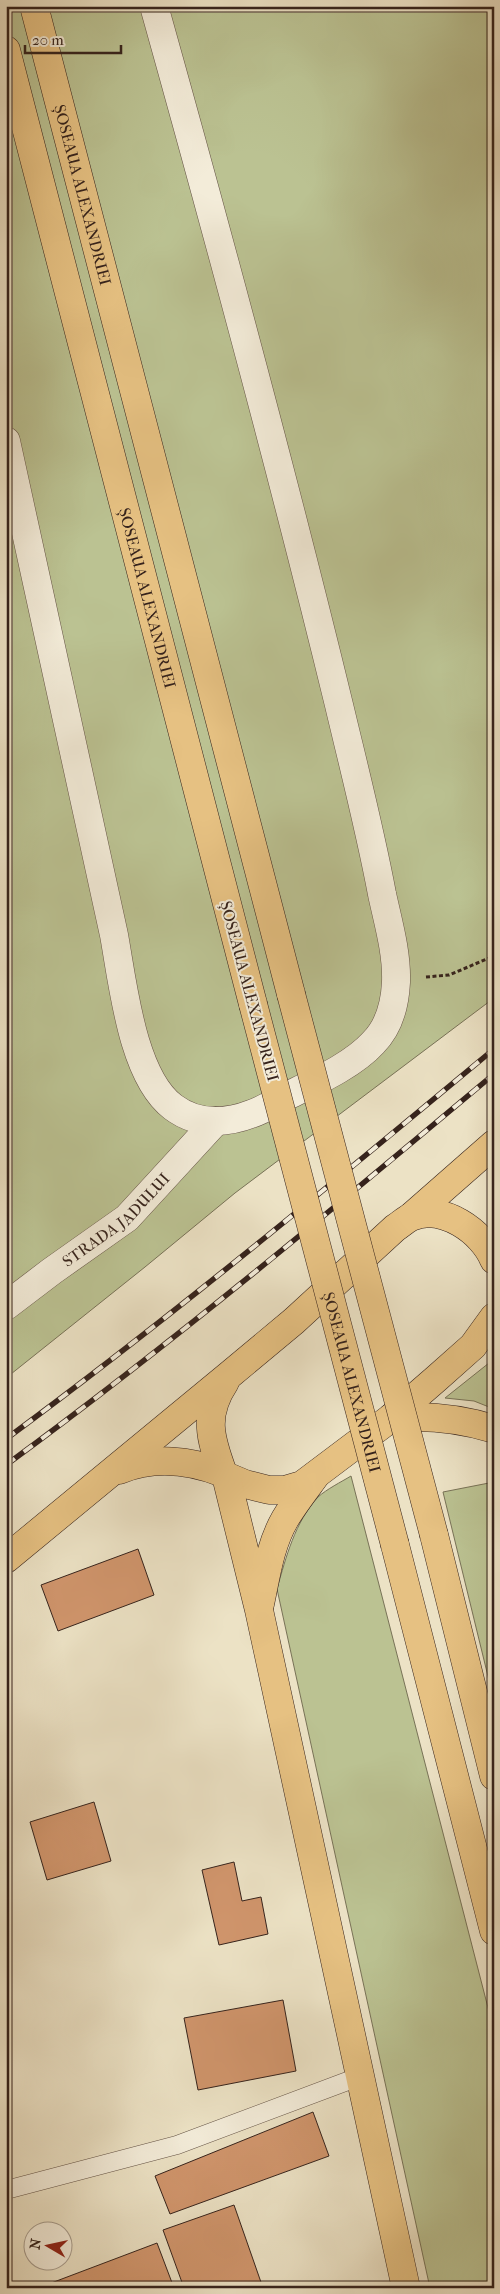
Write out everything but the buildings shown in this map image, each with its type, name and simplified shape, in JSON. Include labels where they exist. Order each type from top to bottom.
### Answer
[{"type":"main road","name":"ȘOSEAUA ALEXANDRIEI","points":[[34,6],[434,1535],[494,1776]]},
{"type":"main road","name":"ȘOSEAUA ALEXANDRIEI","points":[[6,50],[494,1931]]},
{"type":"main road","points":[[6,1559],[294,1321],[395,1228],[412,1216],[494,1144]]},
{"type":"main road","points":[[412,1216],[436,1214],[452,1219],[473,1230],[491,1254]]},
{"type":"main road","points":[[491,1254],[494,1221]]},
{"type":"main road","points":[[108,1474],[127,1466],[168,1461],[194,1463],[269,1490],[285,1490],[302,1485],[391,1418],[473,1346],[494,1316]]},
{"type":"main road","points":[[228,1376],[216,1396],[211,1410],[210,1429],[213,1447],[224,1475],[259,1610],[406,2288]]},
{"type":"main road","points":[[391,1418],[420,1415],[446,1417],[494,1429]]},
{"type":"main road","points":[[259,1610],[270,1559],[284,1520],[316,1475]]},
{"type":"street","points":[[6,441],[127,1003],[144,1069],[158,1093],[174,1108],[190,1117],[216,1121],[250,1115],[328,1075],[363,1053],[375,1042],[385,1027],[393,1008],[396,981],[393,949],[377,868],[308,579],[266,414],[154,6]]},
{"type":"street","name":"STRADA JADULUI","points":[[6,1306],[127,1218],[216,1121]]},
{"type":"lane","points":[[6,2190],[177,2145],[361,2076]]},
{"type":"path","points":[[396,981],[450,975],[494,956]]},
{"type":"green space","points":[[6,6],[494,6],[494,998],[235,1193],[6,1378]]},
{"type":"green space","points":[[494,1359],[494,1409],[474,1401],[445,1398]]},
{"type":"green space","points":[[351,1476],[494,2031],[494,2288],[430,2288],[277,1589],[292,1540],[303,1517],[318,1497]]},
{"type":"green space","points":[[494,1482],[494,1701],[443,1492]]},
{"type":"railway","points":[[6,1439],[192,1296],[494,1049]]},
{"type":"railway","points":[[6,1465],[192,1323],[494,1074]]}]
